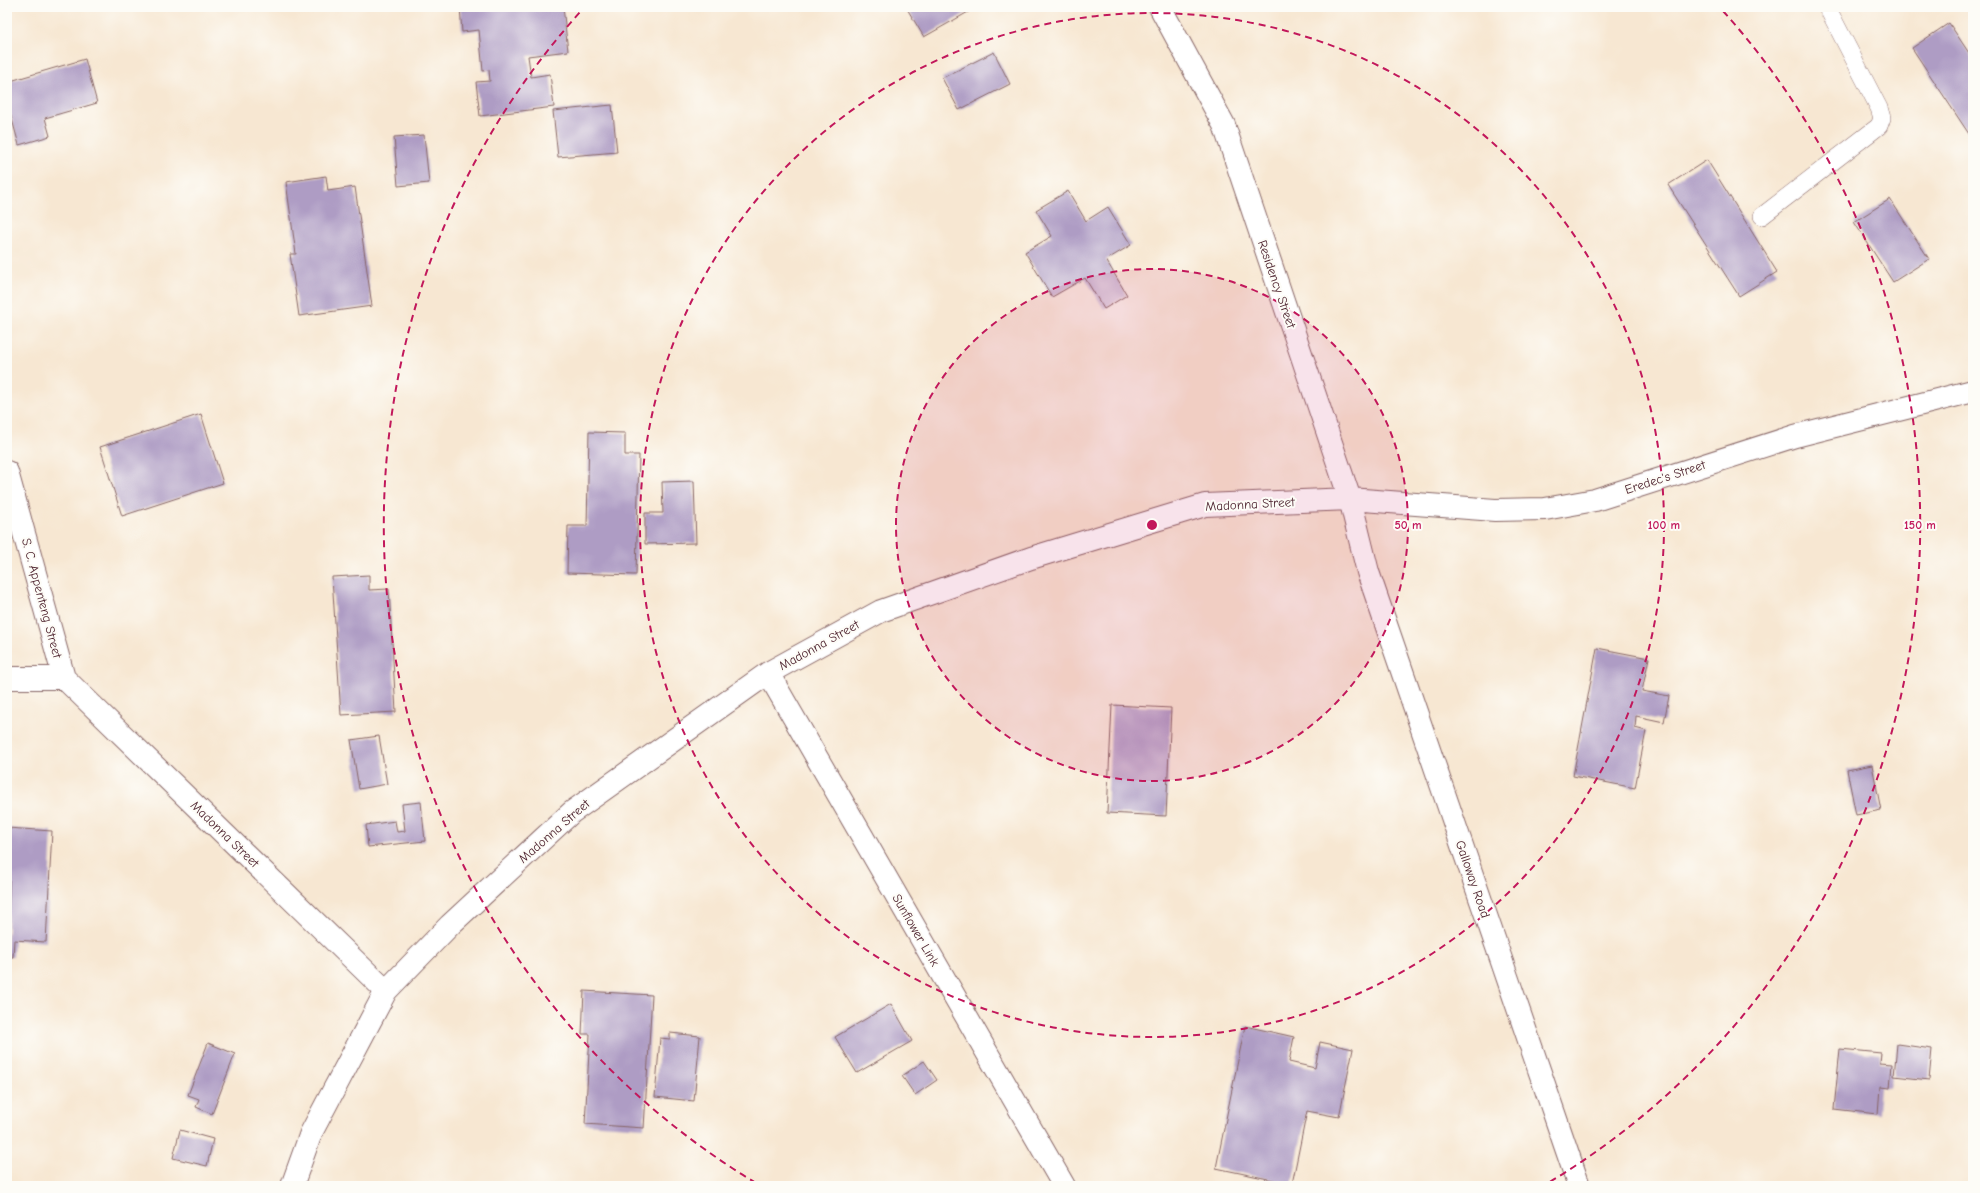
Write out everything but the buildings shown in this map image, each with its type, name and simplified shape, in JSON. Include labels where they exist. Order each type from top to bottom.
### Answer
[{"type":"street","name":"Residency Street","points":[[1160,7],[1224,125],[1350,499],[1368,572]]},
{"type":"street","name":"Eredec's Street","points":[[1350,499],[1495,510],[1545,509],[1596,500],[1795,436],[1973,391]]},
{"type":"street","name":"S. C. Appenteng Street","points":[[7,472],[64,678]]},
{"type":"street","name":"Madonna Street","points":[[292,1186],[311,1133],[386,991],[450,925],[572,812],[768,674],[881,611],[1031,558],[1204,505],[1350,499]]},
{"type":"street","name":"Galloway Road","points":[[1368,572],[1579,1186]]},
{"type":"street","name":"Sunflower Link","points":[[768,674],[1064,1186]]},
{"type":"street","points":[[7,678],[64,678]]},
{"type":"street","name":"Madonna Street","points":[[64,678],[386,991]]},
{"type":"lane","points":[[1762,216],[1879,126],[1882,118],[1879,108],[1827,7]]}]
